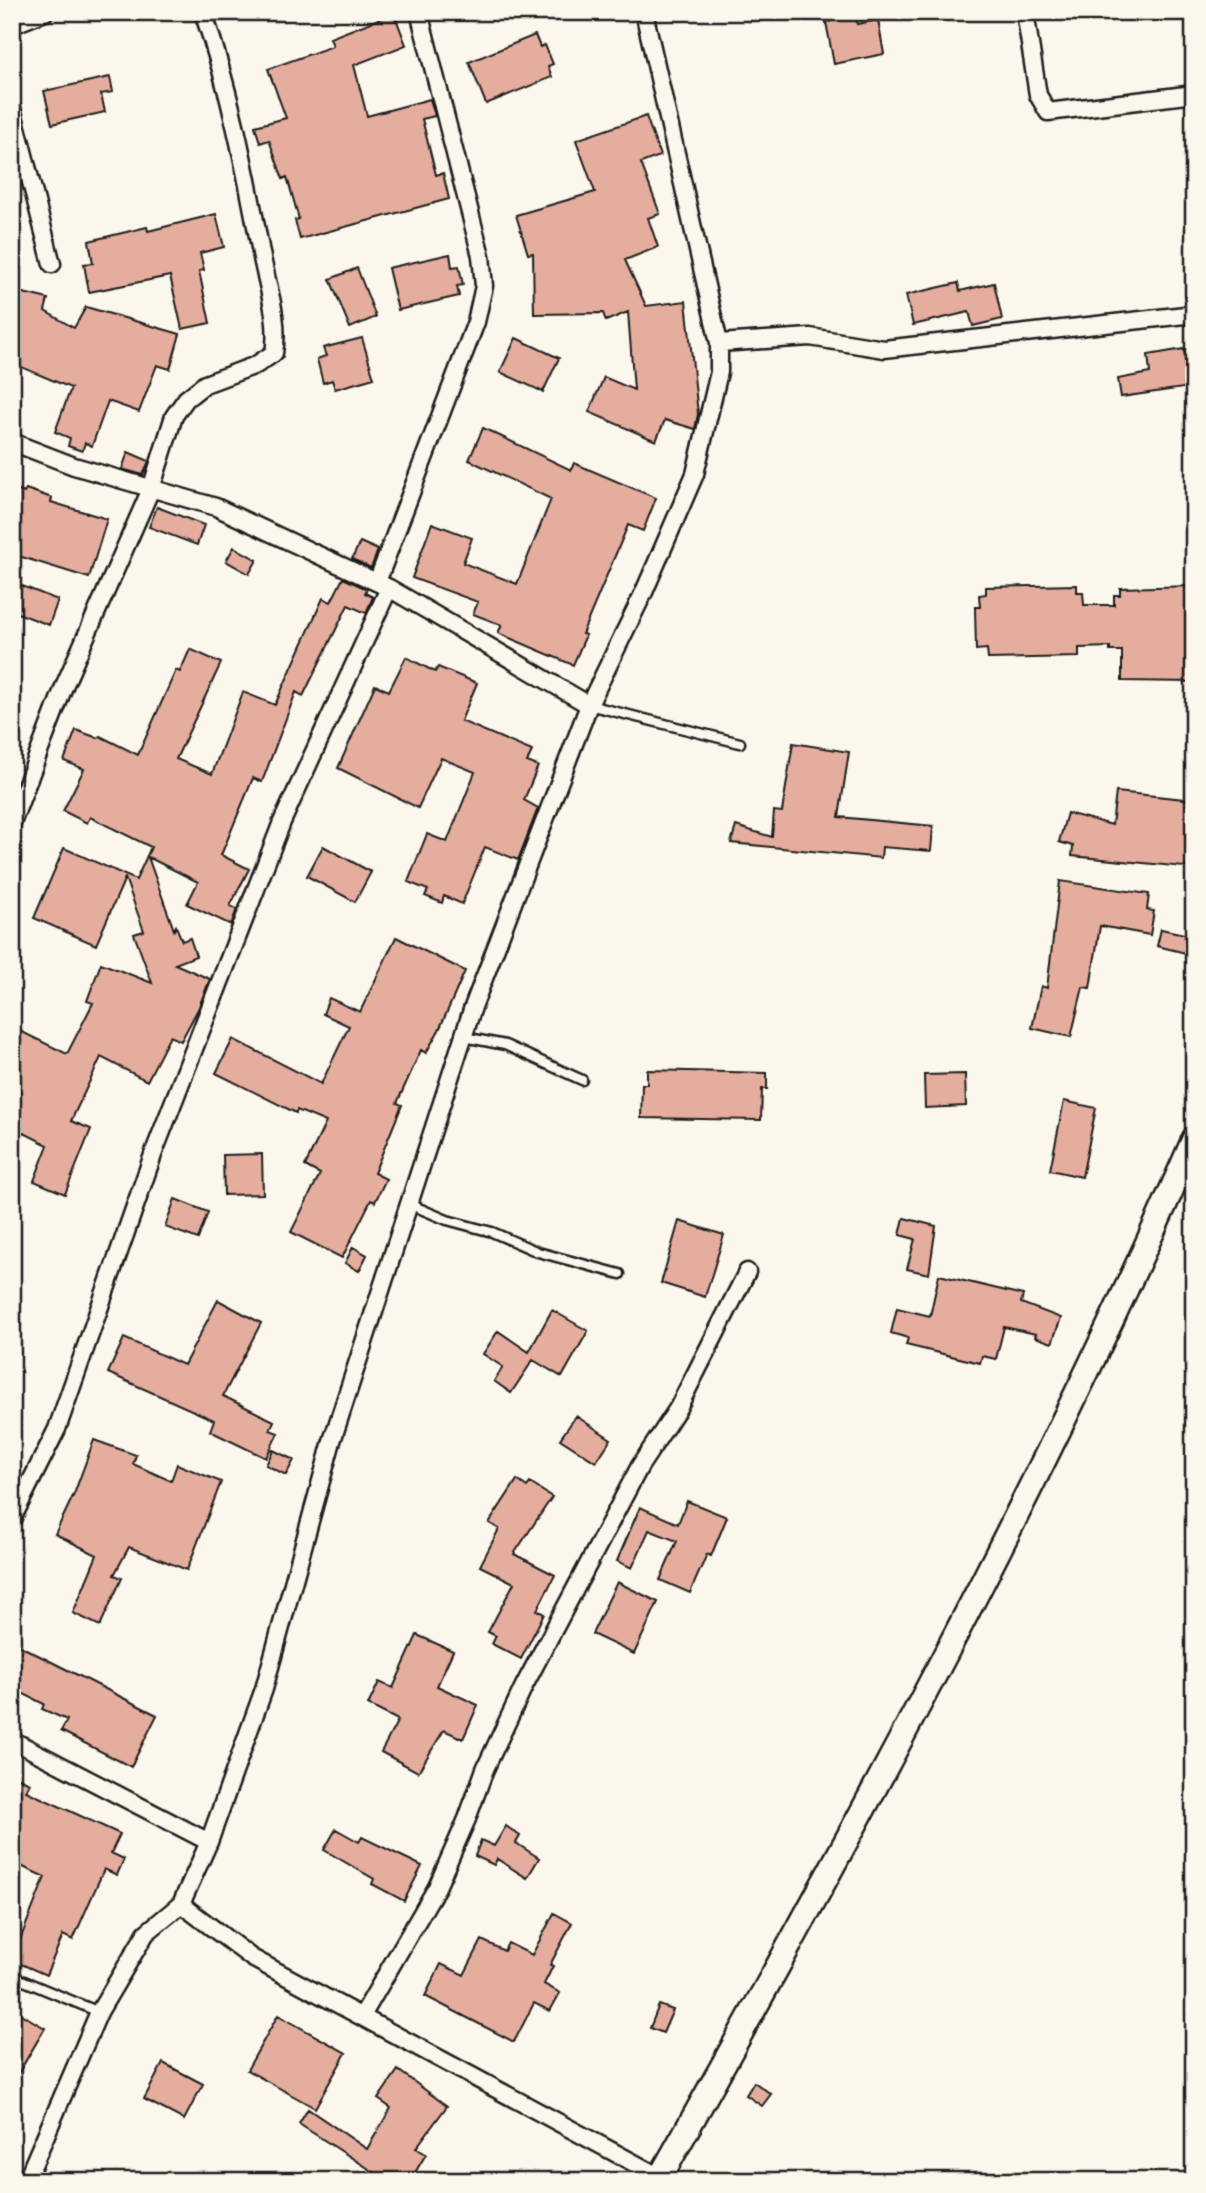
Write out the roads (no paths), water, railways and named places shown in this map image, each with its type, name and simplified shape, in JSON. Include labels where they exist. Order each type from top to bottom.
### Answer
[{"type":"main road","points":[[659,2179],[808,1914],[1009,1527],[1158,1221],[1194,1139]]},
{"type":"street","points":[[12,25],[45,12]]},
{"type":"street","points":[[12,823],[65,684],[151,489],[174,416],[186,399],[205,384],[256,365],[274,353],[277,335],[222,66],[203,12]]},
{"type":"street","points":[[12,1519],[58,1429],[153,1153],[282,822],[383,585],[476,323],[484,286],[481,256],[419,12]]},
{"type":"street","points":[[26,2181],[99,2012],[146,1933],[181,1903],[209,1842],[264,1689],[332,1441],[473,1007],[589,705],[644,592],[695,474],[719,372],[719,343],[644,12]]},
{"type":"street","points":[[1025,12],[1038,95],[1048,112],[1194,94]]},
{"type":"street","points":[[12,108],[52,264]]},
{"type":"street","points":[[719,343],[810,337],[884,349],[1194,314]]},
{"type":"street","points":[[12,442],[74,466],[216,507],[383,585],[589,705]]},
{"type":"street","points":[[362,2016],[437,1887],[467,1819],[485,1769],[524,1686],[640,1466],[678,1408],[747,1272]]},
{"type":"street","points":[[12,1740],[209,1842]]},
{"type":"street","points":[[181,1903],[252,1958],[659,2179]]},
{"type":"lane","points":[[589,705],[740,743]]},
{"type":"lane","points":[[464,1037],[505,1045],[582,1080]]},
{"type":"lane","points":[[409,1203],[447,1220],[492,1232],[538,1252],[620,1274]]},
{"type":"lane","points":[[12,1976],[99,2012]]}]
